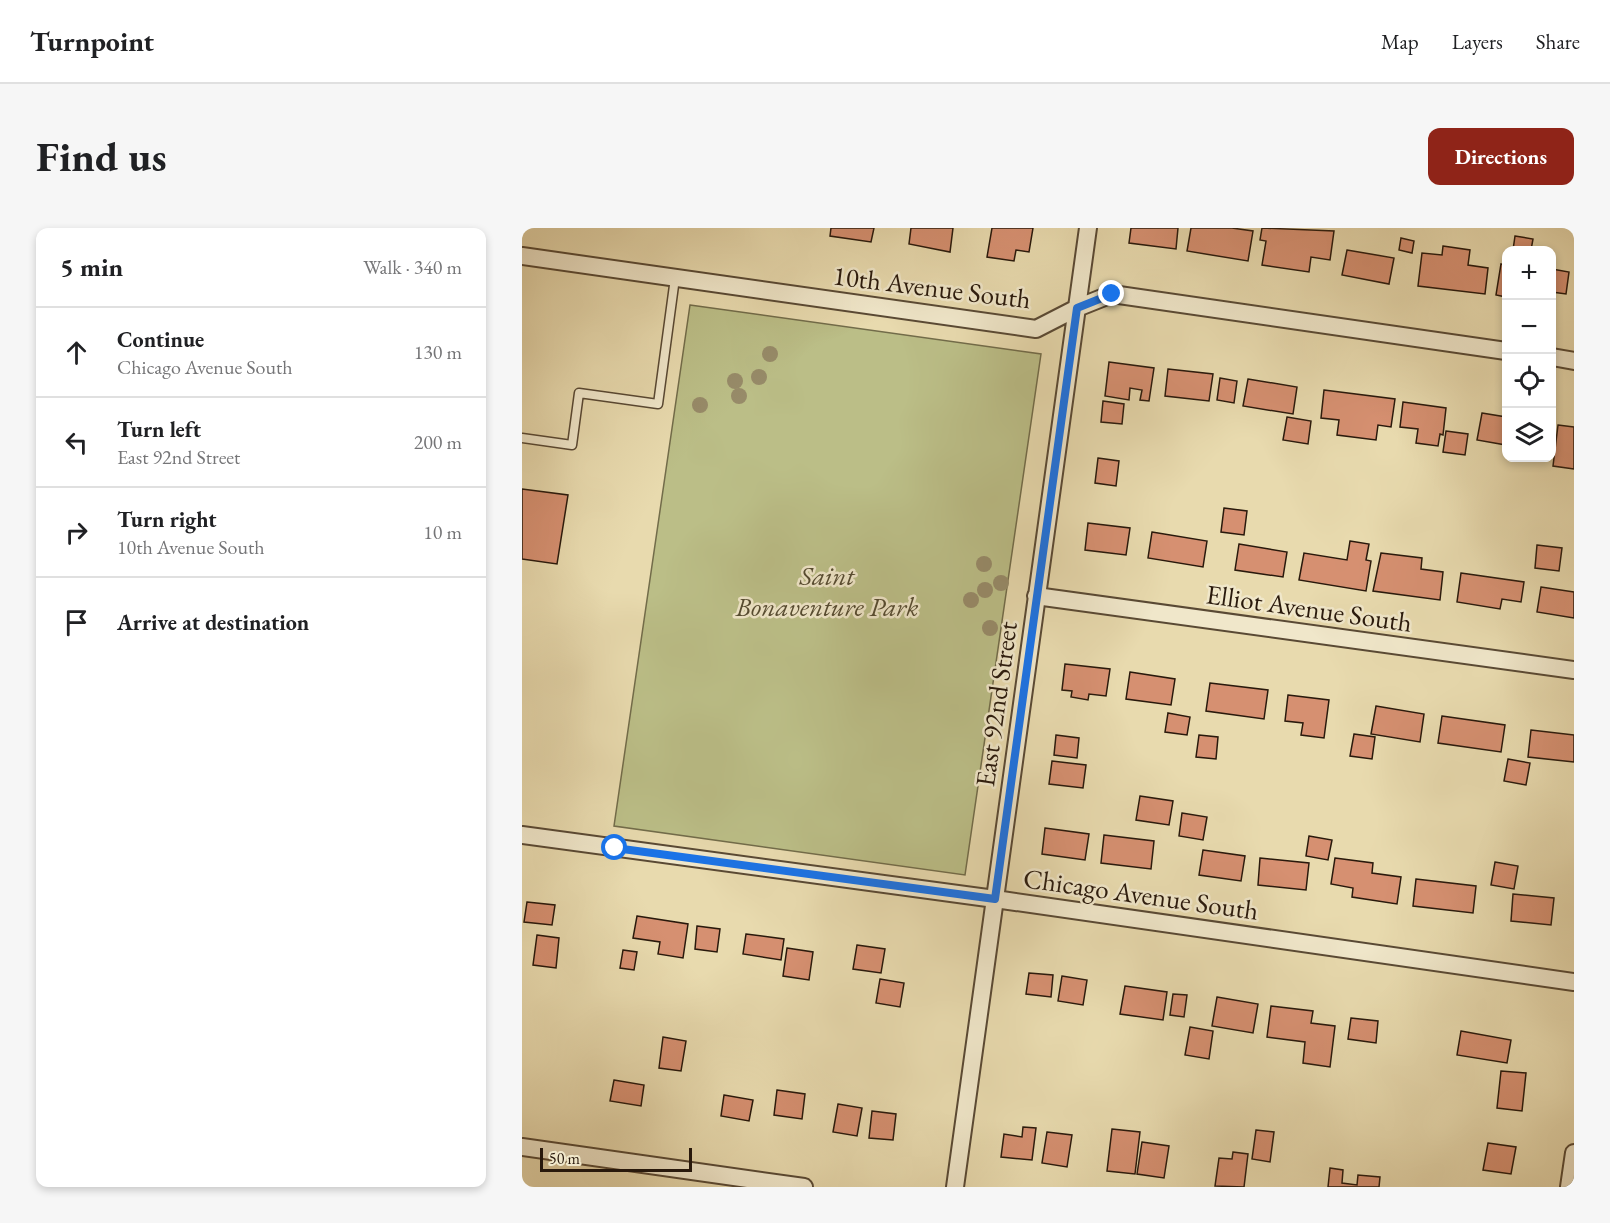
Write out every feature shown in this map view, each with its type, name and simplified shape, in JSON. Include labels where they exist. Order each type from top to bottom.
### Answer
[{"type":"street","name":"East 92nd Street","points":[[955,1187],[1088,228]]},
{"type":"street","name":"10th Avenue South","points":[[522,256],[1036,329],[1077,308],[1112,294],[1502,350]]},
{"type":"street","points":[[1556,358],[1574,361]]},
{"type":"street","name":"Elliot Avenue South","points":[[1036,596],[1574,670]]},
{"type":"street","name":"Chicago Avenue South","points":[[522,835],[995,899],[1574,982]]},
{"type":"street","points":[[522,1147],[804,1187]]},
{"type":"street","points":[[1569,1187],[1574,1153]]},
{"type":"lane","points":[[522,438],[572,445],[579,393],[658,404],[675,278]]},
{"type":"green space","name":"Saint Bonaventure Park","points":[[690,305],[1041,354],[965,875],[614,826]]},
{"type":"building","points":[[831,228],[874,228],[871,242],[830,236]]},
{"type":"building","points":[[911,228],[953,228],[950,252],[909,244]]},
{"type":"building","points":[[992,228],[1033,228],[1029,252],[1016,250],[1014,261],[987,257]]},
{"type":"building","points":[[1131,228],[1178,228],[1176,249],[1129,243]]},
{"type":"building","points":[[1191,228],[1232,228],[1253,231],[1248,261],[1187,251]]},
{"type":"building","points":[[1262,228],[1334,231],[1330,260],[1311,257],[1309,272],[1262,265],[1266,241],[1260,240]]},
{"type":"building","points":[[1515,236],[1533,239],[1532,246],[1514,246]]},
{"type":"building","points":[[1401,238],[1414,241],[1412,253],[1399,250]]},
{"type":"building","points":[[1443,246],[1470,250],[1468,265],[1488,268],[1485,294],[1418,286],[1422,253],[1442,255]]},
{"type":"building","points":[[1347,250],[1394,258],[1389,284],[1342,275]]},
{"type":"building","points":[[1501,264],[1502,296],[1496,295]]},
{"type":"building","points":[[1556,270],[1569,272],[1566,294],[1556,293]]},
{"type":"building","points":[[1109,362],[1154,368],[1149,401],[1140,400],[1142,390],[1130,388],[1129,400],[1105,396]]},
{"type":"building","points":[[1168,369],[1213,374],[1209,401],[1165,396]]},
{"type":"building","points":[[1220,378],[1237,381],[1234,403],[1217,400]]},
{"type":"building","points":[[1248,379],[1297,387],[1293,414],[1243,406]]},
{"type":"building","points":[[1324,390],[1395,399],[1391,427],[1378,425],[1376,440],[1337,435],[1339,420],[1321,418]]},
{"type":"building","points":[[1103,401],[1124,404],[1122,424],[1101,422]]},
{"type":"building","points":[[1403,402],[1446,408],[1443,435],[1440,434],[1438,446],[1416,443],[1418,429],[1400,427]]},
{"type":"building","points":[[1482,413],[1502,416],[1502,444],[1477,440]]},
{"type":"building","points":[[1287,417],[1311,421],[1308,444],[1283,440]]},
{"type":"building","points":[[1558,425],[1574,427],[1574,469],[1553,466],[1553,462],[1556,462]]},
{"type":"building","points":[[1446,431],[1468,434],[1465,455],[1443,452]]},
{"type":"building","points":[[1098,458],[1119,461],[1116,486],[1095,483]]},
{"type":"building","points":[[522,489],[568,495],[557,564],[522,559]]},
{"type":"building","points":[[1224,508],[1247,511],[1244,535],[1221,532]]},
{"type":"building","points":[[1088,523],[1130,528],[1126,555],[1085,550]]},
{"type":"building","points":[[1152,532],[1207,541],[1203,567],[1148,558]]},
{"type":"building","points":[[1350,541],[1369,544],[1366,560],[1371,561],[1366,591],[1299,580],[1304,553],[1347,560]]},
{"type":"building","points":[[1239,544],[1287,552],[1283,577],[1235,570]]},
{"type":"building","points":[[1537,545],[1562,548],[1559,571],[1535,568]]},
{"type":"building","points":[[1381,553],[1422,558],[1421,569],[1443,572],[1440,600],[1373,591]]},
{"type":"building","points":[[1461,573],[1524,582],[1521,602],[1502,599],[1500,609],[1457,602]]},
{"type":"building","points":[[1541,587],[1574,592],[1574,618],[1537,612]]},
{"type":"building","points":[[1065,664],[1110,669],[1106,696],[1089,694],[1088,700],[1071,697],[1072,691],[1062,690]]},
{"type":"building","points":[[1130,672],[1175,679],[1171,705],[1126,699]]},
{"type":"building","points":[[1210,683],[1268,690],[1264,719],[1206,711]]},
{"type":"building","points":[[1288,695],[1329,700],[1324,738],[1301,735],[1303,723],[1285,721]]},
{"type":"building","points":[[1376,706],[1424,714],[1420,742],[1371,734]]},
{"type":"building","points":[[1168,713],[1190,717],[1187,735],[1165,732]]},
{"type":"building","points":[[1442,716],[1505,725],[1501,752],[1438,743]]},
{"type":"building","points":[[1531,730],[1574,735],[1574,762],[1528,757]]},
{"type":"building","points":[[1354,734],[1375,737],[1372,759],[1350,756]]},
{"type":"building","points":[[1056,735],[1079,738],[1077,758],[1054,755]]},
{"type":"building","points":[[1199,735],[1218,737],[1216,759],[1196,757]]},
{"type":"building","points":[[1508,759],[1530,763],[1526,785],[1504,781]]},
{"type":"building","points":[[1052,761],[1086,765],[1083,788],[1049,784]]},
{"type":"building","points":[[1140,796],[1173,801],[1169,825],[1136,820]]},
{"type":"building","points":[[1182,813],[1207,817],[1203,840],[1179,836]]},
{"type":"building","points":[[1045,828],[1089,834],[1085,860],[1042,854]]},
{"type":"building","points":[[1104,835],[1154,841],[1151,869],[1101,863]]},
{"type":"building","points":[[1309,836],[1332,840],[1328,860],[1306,856]]},
{"type":"building","points":[[1203,850],[1245,856],[1241,881],[1199,875]]},
{"type":"building","points":[[1260,858],[1309,863],[1306,890],[1258,885]]},
{"type":"building","points":[[1335,858],[1373,863],[1372,873],[1401,877],[1397,904],[1352,897],[1353,888],[1331,884]]},
{"type":"building","points":[[1495,862],[1518,866],[1514,889],[1491,885]]},
{"type":"building","points":[[1416,879],[1476,886],[1473,913],[1413,906]]},
{"type":"building","points":[[1513,894],[1554,898],[1551,925],[1511,921]]},
{"type":"building","points":[[527,902],[555,905],[552,925],[524,922]]},
{"type":"building","points":[[637,916],[688,924],[683,958],[658,954],[660,942],[633,938]]},
{"type":"building","points":[[697,926],[720,929],[717,952],[695,949]]},
{"type":"building","points":[[746,934],[784,939],[781,960],[743,954]]},
{"type":"building","points":[[537,935],[559,938],[556,968],[533,965]]},
{"type":"building","points":[[857,945],[885,949],[881,973],[853,969]]},
{"type":"building","points":[[787,948],[813,952],[809,980],[783,976]]},
{"type":"building","points":[[623,950],[637,952],[634,970],[620,968]]},
{"type":"building","points":[[1029,973],[1053,975],[1051,997],[1026,994]]},
{"type":"building","points":[[1062,976],[1087,980],[1083,1005],[1058,1001]]},
{"type":"building","points":[[880,979],[904,983],[900,1007],[876,1003]]},
{"type":"building","points":[[1125,986],[1167,992],[1163,1020],[1120,1014]]},
{"type":"building","points":[[1173,994],[1187,995],[1184,1017],[1170,1015]]},
{"type":"building","points":[[1217,997],[1258,1004],[1253,1033],[1212,1026]]},
{"type":"building","points":[[1271,1006],[1313,1011],[1311,1023],[1335,1026],[1330,1067],[1303,1063],[1305,1042],[1267,1037]]},
{"type":"building","points":[[1351,1018],[1378,1021],[1376,1043],[1348,1039]]},
{"type":"building","points":[[1190,1027],[1213,1031],[1209,1059],[1185,1055]]},
{"type":"building","points":[[1461,1031],[1511,1040],[1507,1063],[1457,1055]]},
{"type":"building","points":[[663,1037],[686,1041],[681,1071],[659,1068]]},
{"type":"building","points":[[1501,1071],[1526,1073],[1522,1111],[1497,1108]]},
{"type":"building","points":[[614,1080],[644,1085],[641,1106],[610,1101]]},
{"type":"building","points":[[777,1090],[805,1094],[802,1119],[774,1115]]},
{"type":"building","points":[[724,1095],[753,1100],[749,1121],[721,1116]]},
{"type":"building","points":[[838,1104],[862,1108],[857,1136],[833,1132]]},
{"type":"building","points":[[872,1111],[896,1114],[893,1140],[869,1138]]},
{"type":"building","points":[[1023,1127],[1036,1128],[1032,1160],[1001,1157],[1004,1134],[1022,1137]]},
{"type":"building","points":[[1112,1129],[1140,1132],[1135,1174],[1107,1171]]},
{"type":"building","points":[[1256,1130],[1274,1132],[1270,1162],[1252,1159]]},
{"type":"building","points":[[1047,1132],[1072,1135],[1067,1167],[1042,1163]]},
{"type":"building","points":[[1142,1142],[1169,1146],[1164,1178],[1137,1174]]},
{"type":"building","points":[[1488,1143],[1516,1147],[1511,1174],[1483,1170]]},
{"type":"building","points":[[1233,1152],[1248,1154],[1244,1187],[1215,1186],[1219,1158],[1232,1159]]},
{"type":"building","points":[[1330,1168],[1343,1170],[1342,1183],[1357,1185],[1358,1175],[1380,1177],[1379,1187],[1328,1187]]},
{"type":"route","points":[[615,848],[995,899],[1077,308],[1112,294]]}]
